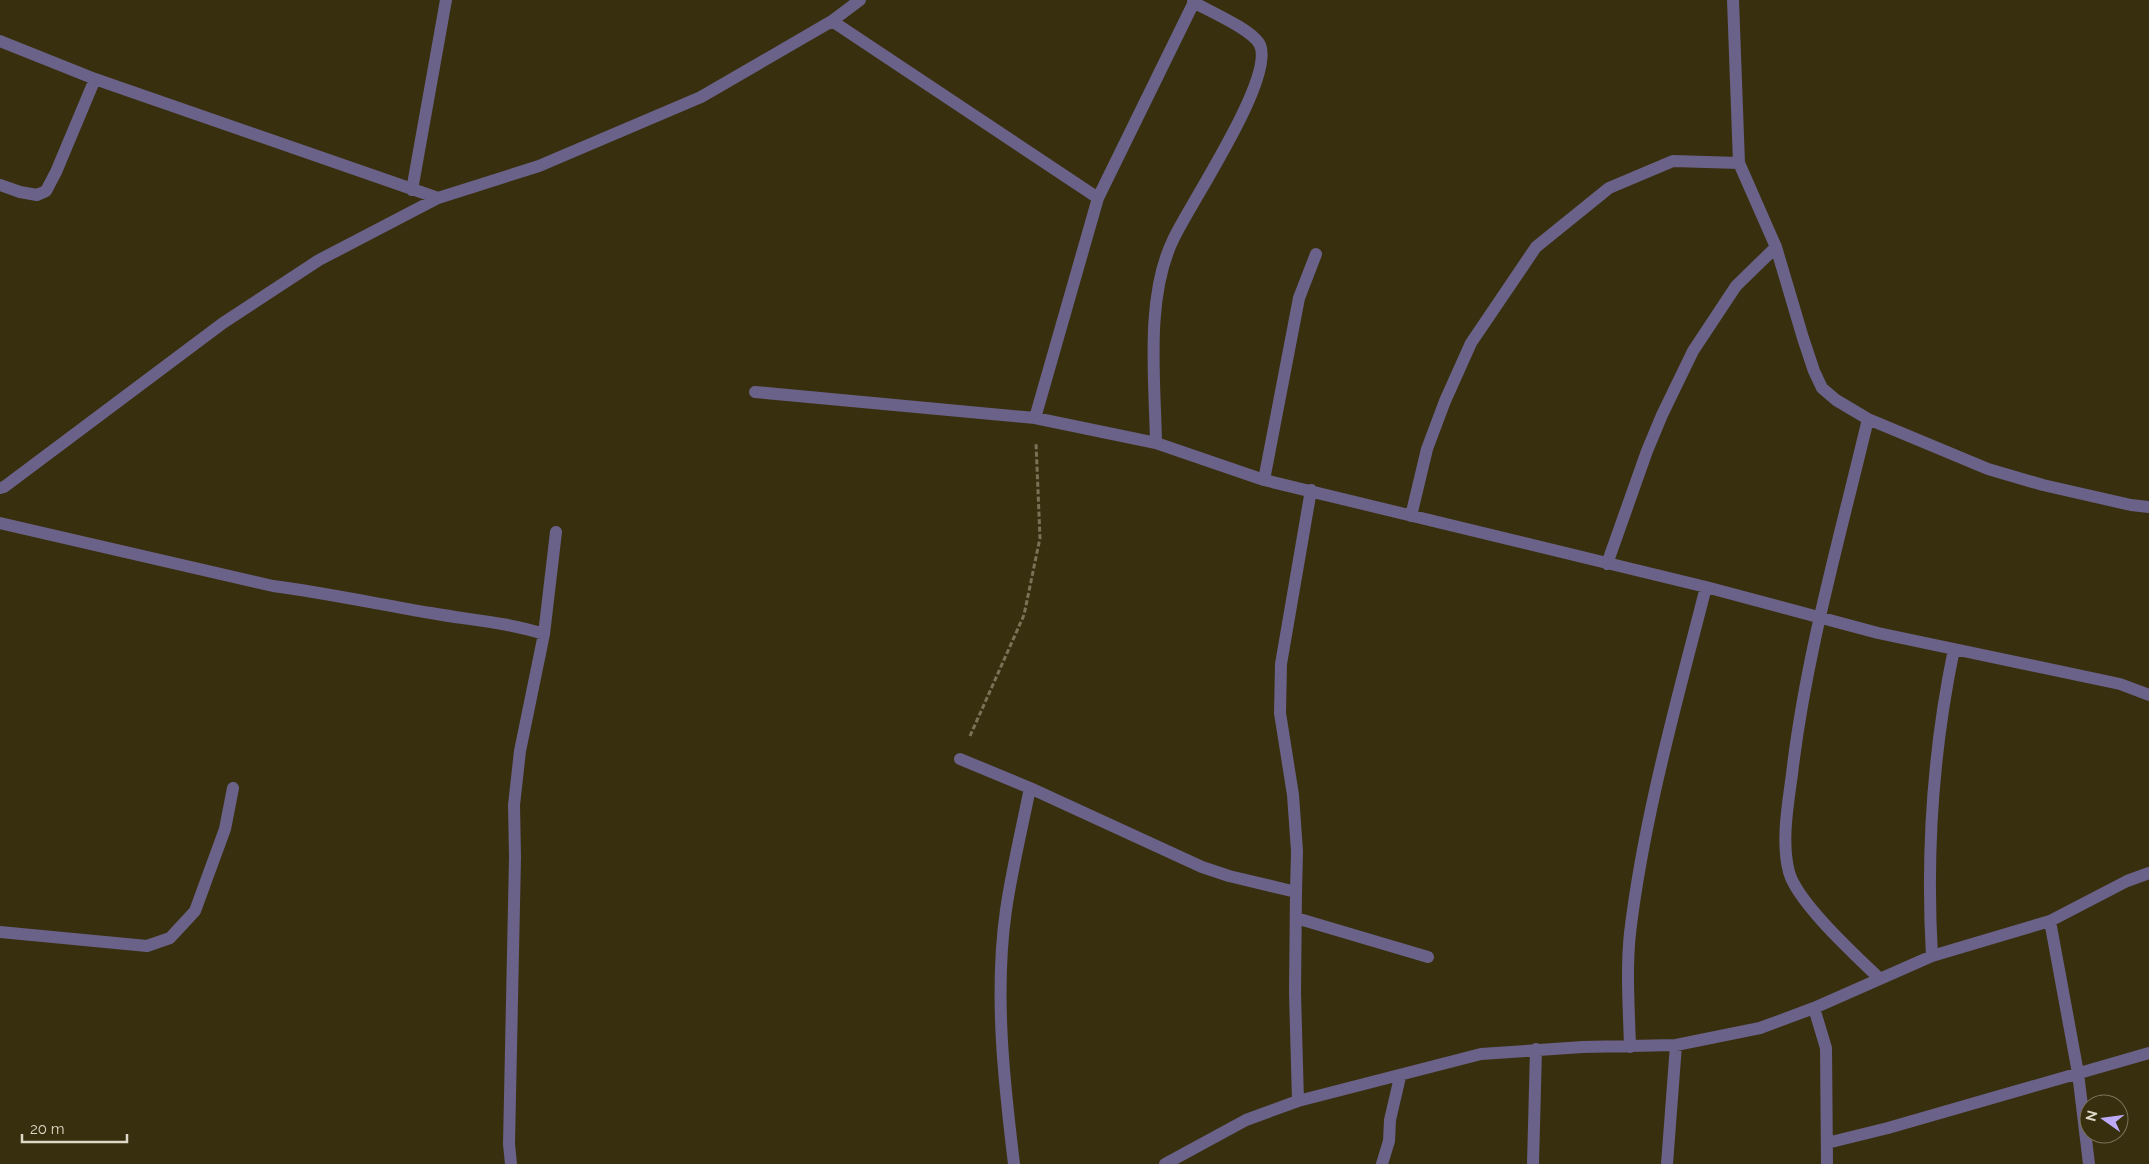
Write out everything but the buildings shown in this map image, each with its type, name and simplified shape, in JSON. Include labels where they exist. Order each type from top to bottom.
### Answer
[{"type":"street","points":[[412,190],[446,0]]},
{"type":"street","points":[[2,489],[231,318],[319,260],[438,198],[539,166],[701,97],[832,21],[860,0]]},
{"type":"street","points":[[1733,0],[1739,163],[1776,247],[1803,338],[1822,388],[1836,400],[1868,420],[1988,469],[2043,485],[2131,505],[2149,507]]},
{"type":"street","points":[[1035,418],[1098,198],[1194,1],[1250,34],[1260,45],[1262,58],[1247,108],[1172,240],[1161,268],[1154,306],[1156,443]]},
{"type":"street","points":[[832,21],[1098,198]]},
{"type":"street","points":[[0,41],[95,79],[438,198]]},
{"type":"street","points":[[0,185],[20,192],[37,195],[46,191],[56,172],[95,79]]},
{"type":"street","points":[[1411,516],[1427,449],[1445,401],[1471,343],[1536,247],[1609,188],[1673,160],[1739,163]]},
{"type":"street","points":[[1607,564],[1647,451],[1693,351],[1736,286],[1776,247]]},
{"type":"street","points":[[1264,480],[1299,298],[1316,254]]},
{"type":"street","points":[[755,392],[1035,418],[1156,443],[1264,480],[1706,587],[1820,619],[2120,684],[2149,695]]},
{"type":"street","points":[[1868,420],[1820,619],[1797,728],[1786,819],[1789,872],[1797,890],[1849,950],[1879,978]]},
{"type":"street","points":[[1298,1102],[1295,993],[1298,851],[1294,804],[1280,713],[1281,664],[1311,490]]},
{"type":"street","points":[[0,523],[273,586],[522,627],[544,634]]},
{"type":"street","points":[[511,1164],[509,1144],[515,867],[514,805],[520,751],[544,634],[556,532]]},
{"type":"street","points":[[1630,1047],[1627,978],[1629,942],[1640,867],[1654,798],[1706,587]]},
{"type":"street","points":[[1932,956],[1929,900],[1930,834],[1936,764],[1954,649]]},
{"type":"street","points":[[960,759],[1030,788],[1202,867],[1229,876],[1296,892]]},
{"type":"street","points":[[0,932],[147,946],[170,938],[195,911],[225,829],[232,788]]},
{"type":"street","points":[[1014,1164],[1007,1108],[1002,1031],[1002,965],[1006,911],[1030,788]]},
{"type":"street","points":[[1165,1164],[1246,1120],[1298,1102],[1400,1077],[1481,1054],[1536,1049],[1676,1045],[1760,1028],[1814,1008],[1932,956],[2050,921],[2127,881],[2149,873]]},
{"type":"street","points":[[1296,918],[1428,956]]},
{"type":"street","points":[[2050,921],[2078,1072],[2089,1164]]},
{"type":"street","points":[[1814,1008],[1826,1048],[1827,1164]]},
{"type":"street","points":[[1667,1164],[1676,1045]]},
{"type":"street","points":[[1533,1164],[1536,1049]]},
{"type":"street","points":[[1827,1143],[1888,1128],[2078,1072],[2149,1054]]},
{"type":"street","points":[[1382,1164],[1389,1141],[1390,1120],[1400,1077]]},
{"type":"path","points":[[960,759],[1024,615],[1040,538],[1035,418]]}]
